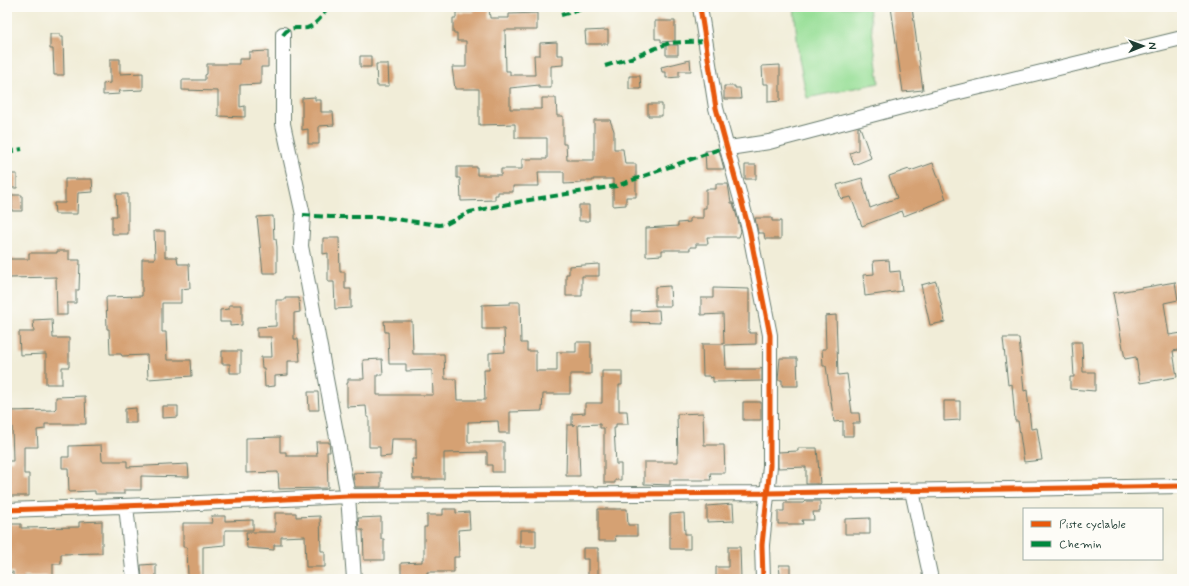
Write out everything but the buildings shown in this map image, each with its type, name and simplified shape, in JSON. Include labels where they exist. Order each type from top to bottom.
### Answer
[{"type":"street","points":[[700,7],[716,108],[749,229],[770,330],[771,418],[768,493],[762,545],[763,579]]},
{"type":"street","points":[[283,34],[283,127],[302,216],[301,246],[348,496],[354,579]]},
{"type":"street","points":[[728,148],[769,142],[947,95],[1182,38]]},
{"type":"street","points":[[7,510],[348,496],[768,493],[1182,486]]},
{"type":"street","points":[[912,491],[931,579]]},
{"type":"street","points":[[126,506],[134,579]]},
{"type":"green space","points":[[794,7],[869,7],[879,83],[807,98],[799,59]]},
{"type":"marked path","points":[[283,35],[288,30],[294,28],[307,28],[313,25],[322,16],[326,7]]},
{"type":"marked path","points":[[561,15],[590,7]]},
{"type":"marked path","points":[[605,66],[634,57],[669,43],[705,41]]},
{"type":"marked path","points":[[303,215],[330,217],[380,217],[439,225],[446,224],[470,212],[523,201],[616,186],[728,146]]},
{"type":"marked path","points":[[7,152],[22,149]]},
{"type":"cycle path","points":[[700,7],[716,108],[749,229],[770,335],[770,466],[762,545],[763,579]]},
{"type":"cycle path","points":[[7,510],[348,496],[768,493],[1182,486]]}]
